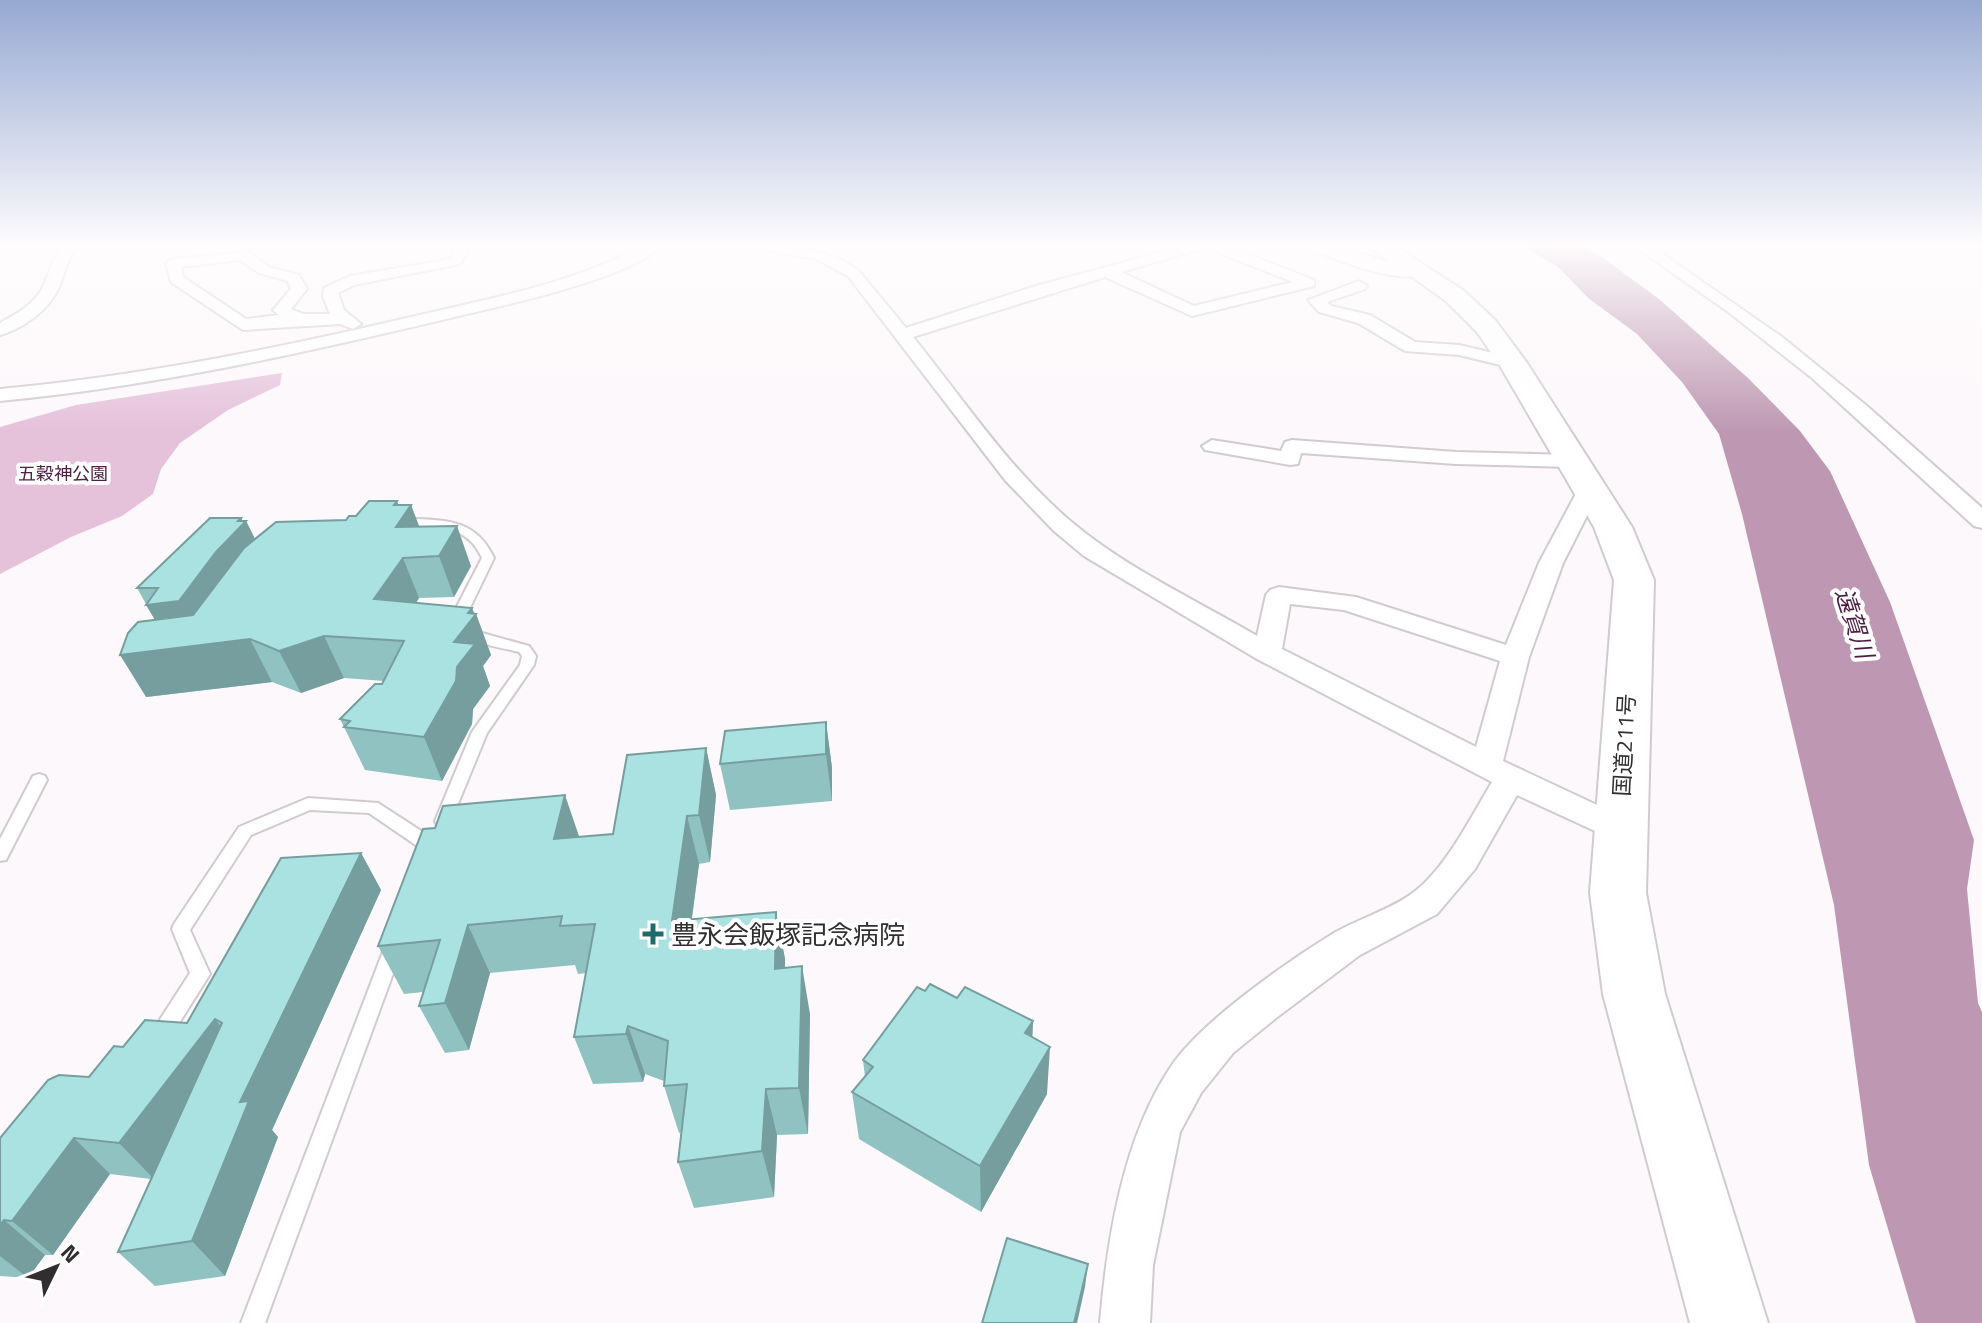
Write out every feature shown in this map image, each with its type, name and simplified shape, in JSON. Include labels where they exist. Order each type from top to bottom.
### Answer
[{"type":"highway","name":"国道211号","points":[[1465,308],[1471,311],[1513,363],[1613,527],[1634,580],[1618,893],[1634,994],[1729,1323]]},
{"type":"street","points":[[0,330],[35,308]]},
{"type":"street","points":[[216,308],[243,325],[299,319],[340,319],[370,332]]},
{"type":"street","points":[[219,310],[231,308]]},
{"type":"street","points":[[282,308],[281,310],[299,319]]},
{"type":"street","points":[[333,308],[340,319]]},
{"type":"street","points":[[0,395],[51,392],[271,355],[465,308]]},
{"type":"street","points":[[880,308],[1013,475],[1062,526],[1093,551],[1267,653],[1498,772],[1619,830]]},
{"type":"street","points":[[903,335],[989,308]]},
{"type":"street","points":[[1185,308],[1192,311],[1206,308]]},
{"type":"street","points":[[1324,308],[1364,319],[1411,347],[1459,350],[1513,363]]},
{"type":"street","points":[[1732,308],[1784,343],[1869,415],[1982,521]]},
{"type":"street","points":[[1125,1323],[1129,1265],[1159,1128],[1186,1079],[1219,1040],[1274,997],[1347,944],[1424,904],[1463,860],[1498,772],[1515,657],[1581,474],[1456,458],[1292,446],[1290,459],[1212,446]]},
{"type":"street","points":[[1267,653],[1279,595],[1347,603],[1515,657]]},
{"type":"lane","points":[[149,1054],[200,974],[181,929],[245,831],[308,804],[372,807],[429,853],[480,732],[527,665],[529,656],[524,649],[470,634],[460,625],[459,616],[488,558],[483,544],[454,525],[377,526]]},
{"type":"lane","points":[[0,855],[39,780]]},
{"type":"lane","points":[[253,1323],[400,930]]},
{"type":"green space","name":"五穀神公園","points":[[282,373],[280,385],[228,410],[180,443],[161,469],[153,494],[122,516],[71,537],[0,574],[0,427],[76,405]]},
{"type":"water","name":"遠賀川","points":[[1601,308],[1669,308],[1748,378],[1800,431],[1830,471],[1890,602],[1974,840],[1967,889],[1978,1003],[1982,1012],[1982,1323],[1916,1323],[1869,1165],[1834,905],[1742,514],[1719,434],[1682,382],[1637,334]]},
{"type":"building","points":[[369,501],[397,501],[394,505],[411,505],[396,527],[457,526],[439,556],[403,558],[374,599],[472,608],[468,613],[476,614],[454,642],[475,644],[457,667],[456,681],[424,737],[344,727],[350,721],[340,719],[375,684],[382,684],[404,641],[324,636],[279,651],[250,639],[120,655],[128,633],[138,622],[193,615],[244,548],[276,522],[346,520],[349,516],[356,516]]},
{"type":"building","points":[[210,518],[241,518],[238,521],[246,521],[216,552],[179,601],[146,605],[158,588],[137,588]]},
{"type":"building","points":[[826,722],[826,754],[720,764],[725,731]]},
{"type":"building","points":[[706,748],[699,815],[687,816],[672,921],[776,912],[775,969],[802,966],[799,1088],[766,1089],[762,1151],[678,1162],[687,1084],[664,1086],[668,1041],[628,1026],[626,1034],[574,1037],[595,924],[560,926],[562,916],[468,925],[445,1003],[419,1006],[440,940],[378,946],[423,829],[435,828],[443,806],[565,795],[554,839],[613,834],[627,755]]},
{"type":"building","points":[[361,853],[240,1102],[249,1101],[192,1241],[118,1252],[222,1023],[215,1019],[119,1143],[74,1138],[12,1221],[4,1220],[0,1225],[0,1138],[48,1080],[59,1075],[89,1077],[114,1046],[123,1047],[145,1020],[187,1023],[281,858]]},
{"type":"building","points":[[930,984],[957,998],[965,987],[1033,1021],[1025,1033],[1050,1047],[980,1166],[852,1092],[873,1067],[863,1060],[917,987],[925,991]]},
{"type":"building","points":[[1007,1238],[1088,1264],[1074,1323],[982,1323]]},
{"type":"place","name":"豊永会飯塚記念病院","points":[[653,934]]}]
